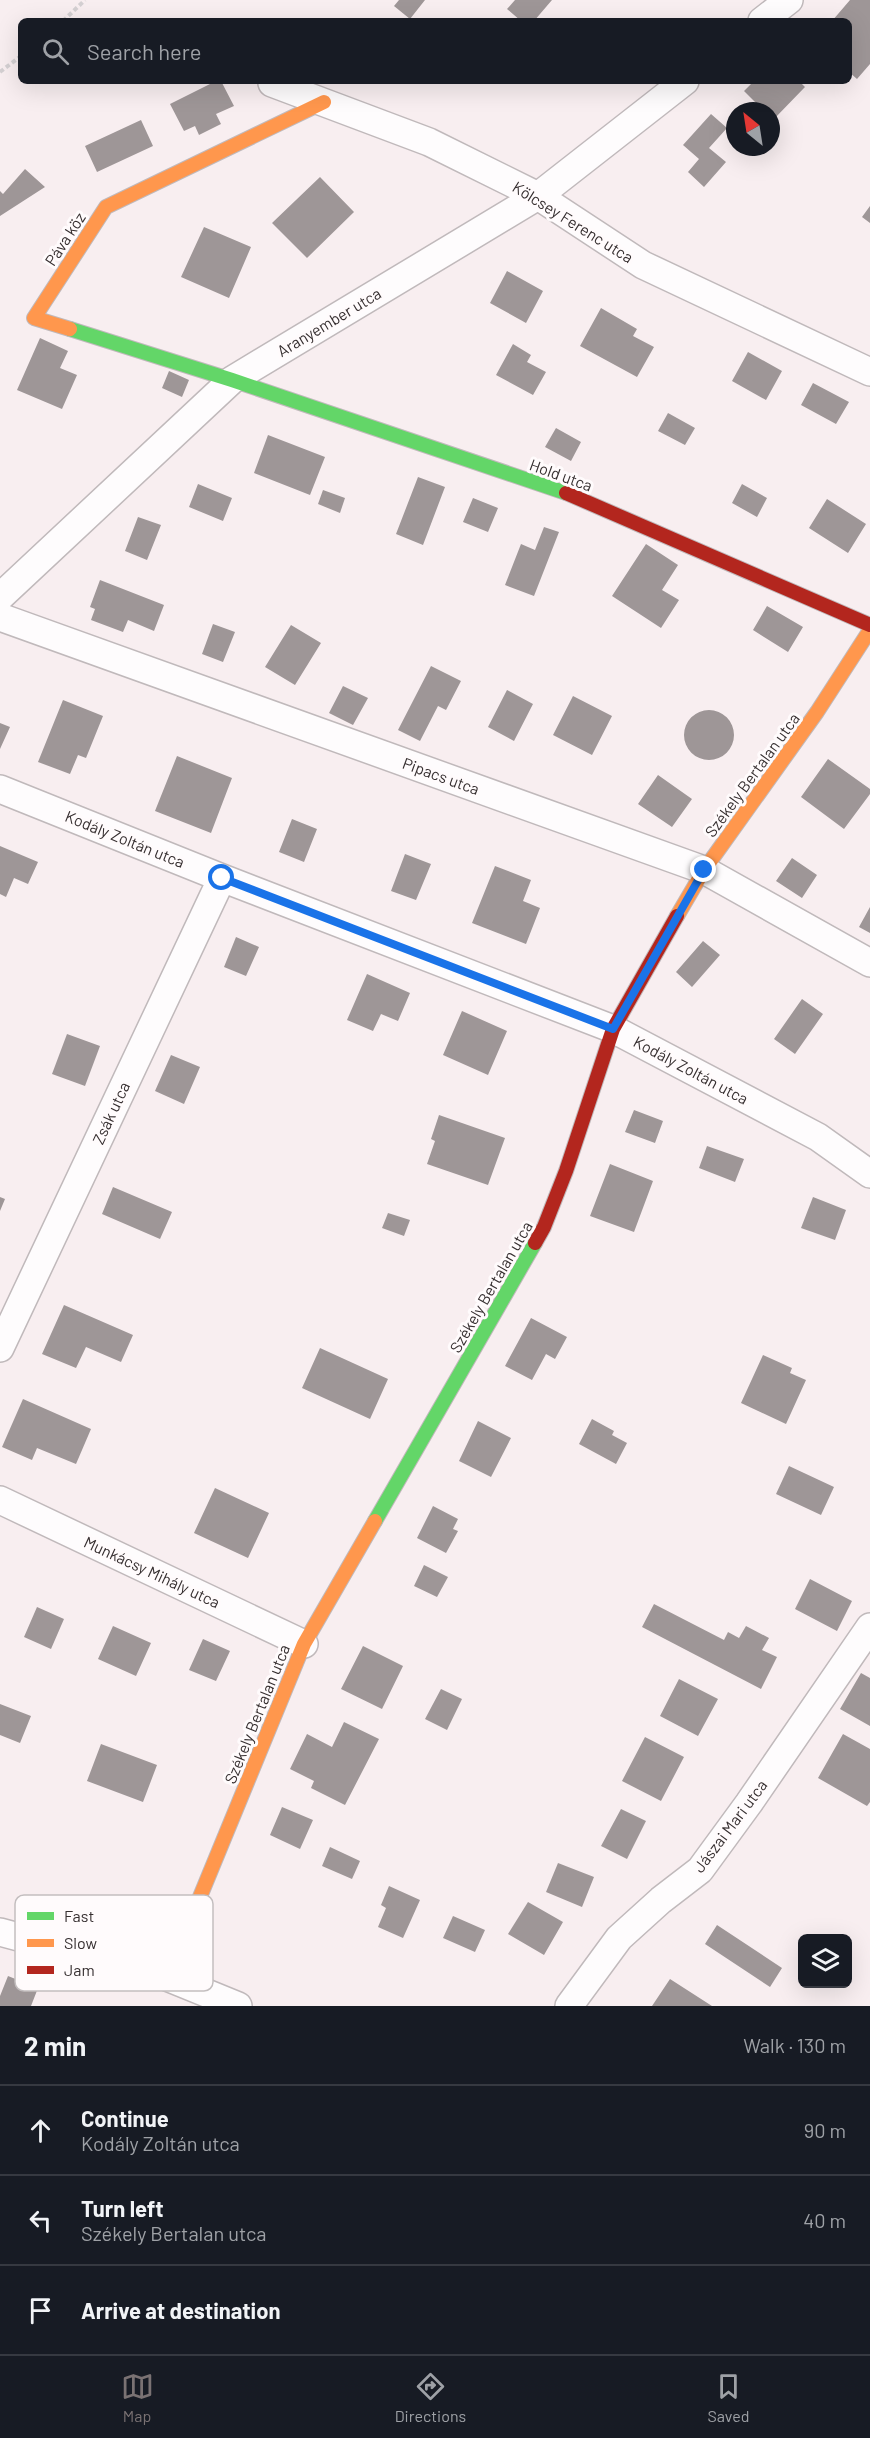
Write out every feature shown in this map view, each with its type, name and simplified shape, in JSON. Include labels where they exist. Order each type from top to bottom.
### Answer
[{"type":"street","points":[[766,18],[789,0]]},
{"type":"street","name":"Kölcsey Ferenc utca","points":[[275,84],[429,142],[538,196],[643,265],[870,372]]},
{"type":"street","name":"Aranyember utca","points":[[0,597],[232,380],[538,196],[681,84]]},
{"type":"street","name":"Páva köz","points":[[232,380],[34,318],[106,207],[324,102]]},
{"type":"street","name":"Hold utca","points":[[232,380],[566,493],[870,625]]},
{"type":"street","name":"Pipacs utca","points":[[0,617],[704,870],[870,963]]},
{"type":"street","name":"Székely Bertalan utca","points":[[201,1895],[304,1644],[544,1227],[566,1171],[613,1029],[704,870],[818,712],[870,630]]},
{"type":"street","name":"Kodály Zoltán utca","points":[[0,789],[222,878],[613,1029],[818,1137],[870,1174]]},
{"type":"street","name":"Zsák utca","points":[[0,1348],[222,878]]},
{"type":"street","name":"Munkácsy Mihály utca","points":[[0,1500],[304,1644]]},
{"type":"street","name":"Jászai Mari utca","points":[[569,2006],[619,1938],[661,1900],[700,1870],[870,1627]]},
{"type":"street","points":[[0,1932],[15,1936]]},
{"type":"street","points":[[201,1991],[238,2006]]},
{"type":"path","points":[[66,18],[85,0]]},
{"type":"path","points":[[0,72],[18,58]]},
{"type":"building","points":[[399,0],[425,0],[411,18],[394,6]]},
{"type":"building","points":[[515,0],[552,0],[537,18],[518,18],[507,9]]},
{"type":"building","points":[[850,0],[870,0],[870,64],[857,79],[852,75],[852,18],[835,18]]},
{"type":"building","points":[[210,84],[223,84],[234,106],[216,114],[221,124],[199,135],[195,126],[184,131],[170,104]]},
{"type":"building","points":[[751,84],[802,84],[805,87],[780,113],[780,102],[755,102],[744,91]]},
{"type":"building","points":[[711,114],[726,127],[709,148],[726,162],[704,187],[688,172],[699,159],[683,145]]},
{"type":"building","points":[[141,120],[153,146],[97,172],[85,146]]},
{"type":"building","points":[[25,169],[45,187],[0,216],[0,191],[3,194]]},
{"type":"building","points":[[320,177],[354,212],[307,258],[272,223]]},
{"type":"building","points":[[870,206],[870,223],[862,217]]},
{"type":"building","points":[[204,227],[251,247],[229,298],[181,277]]},
{"type":"building","points":[[507,271],[543,291],[526,323],[490,303]]},
{"type":"building","points":[[601,308],[637,329],[633,336],[654,347],[637,377],[580,346]]},
{"type":"building","points":[[40,338],[68,351],[60,368],[77,375],[62,409],[17,390]]},
{"type":"building","points":[[513,344],[531,355],[527,362],[546,372],[533,395],[496,375]]},
{"type":"building","points":[[748,352],[782,371],[766,400],[732,381]]},
{"type":"building","points":[[169,371],[189,380],[182,397],[162,388]]},
{"type":"building","points":[[813,383],[849,402],[836,424],[801,405]]},
{"type":"building","points":[[668,413],[695,428],[685,445],[658,431]]},
{"type":"building","points":[[556,428],[581,442],[571,461],[545,447]]},
{"type":"building","points":[[268,435],[325,457],[310,495],[254,473]]},
{"type":"building","points":[[418,477],[445,487],[423,545],[396,534]]},
{"type":"building","points":[[198,484],[232,498],[223,521],[189,507]]},
{"type":"building","points":[[742,484],[767,498],[757,517],[732,503]]},
{"type":"building","points":[[323,490],[345,498],[340,513],[318,504]]},
{"type":"building","points":[[473,498],[498,508],[488,532],[463,522]]},
{"type":"building","points":[[827,499],[866,524],[848,553],[809,528]]},
{"type":"building","points":[[138,517],[161,525],[147,560],[125,551]]},
{"type":"building","points":[[544,527],[559,532],[534,596],[505,585],[521,544],[535,550]]},
{"type":"building","points":[[646,544],[678,565],[662,590],[679,600],[661,628],[612,596]]},
{"type":"building","points":[[100,580],[164,605],[154,631],[128,620],[123,632],[91,620],[95,609],[90,607]]},
{"type":"building","points":[[767,606],[803,627],[788,652],[753,630]]},
{"type":"building","points":[[213,624],[235,632],[223,662],[202,654]]},
{"type":"building","points":[[291,625],[321,643],[295,685],[265,667]]},
{"type":"building","points":[[431,666],[461,681],[446,710],[438,706],[420,741],[398,730]]},
{"type":"building","points":[[343,686],[368,698],[353,725],[329,713]]},
{"type":"building","points":[[507,690],[533,704],[514,741],[488,727]]},
{"type":"building","points":[[573,696],[612,716],[592,755],[553,735]]},
{"type":"building","points":[[63,700],[103,716],[86,758],[78,755],[70,774],[38,762]]},
{"type":"building","points":[[704,710],[714,710],[727,717],[734,730],[734,740],[727,753],[714,760],[704,760],[695,756],[688,749],[684,740],[684,730],[688,721],[695,714]]},
{"type":"building","points":[[0,723],[10,727],[0,749]]},
{"type":"building","points":[[177,756],[232,778],[211,833],[155,811]]},
{"type":"building","points":[[828,759],[870,789],[870,794],[844,829],[801,797]]},
{"type":"building","points":[[658,775],[692,799],[672,827],[638,804]]},
{"type":"building","points":[[292,819],[317,829],[304,862],[279,852]]},
{"type":"building","points":[[0,846],[38,862],[28,884],[14,878],[6,897],[0,894]]},
{"type":"building","points":[[405,854],[431,864],[416,900],[391,891]]},
{"type":"building","points":[[792,858],[817,875],[802,898],[776,881]]},
{"type":"building","points":[[495,866],[531,880],[523,901],[540,908],[526,944],[472,923]]},
{"type":"building","points":[[870,907],[870,933],[859,927]]},
{"type":"building","points":[[236,937],[259,947],[246,976],[224,967]]},
{"type":"building","points":[[703,941],[720,955],[692,987],[676,972]]},
{"type":"building","points":[[367,974],[410,993],[398,1021],[381,1014],[373,1031],[347,1020]]},
{"type":"building","points":[[802,999],[823,1014],[795,1054],[774,1039]]},
{"type":"building","points":[[462,1011],[507,1031],[488,1075],[443,1055]]},
{"type":"building","points":[[67,1034],[100,1046],[85,1086],[52,1074]]},
{"type":"building","points":[[171,1055],[200,1067],[184,1104],[155,1091]]},
{"type":"building","points":[[634,1110],[663,1121],[655,1143],[625,1132]]},
{"type":"building","points":[[439,1115],[505,1138],[488,1185],[427,1164],[435,1141],[431,1139]]},
{"type":"building","points":[[707,1146],[744,1159],[735,1182],[699,1168]]},
{"type":"building","points":[[610,1164],[653,1181],[634,1232],[590,1216]]},
{"type":"building","points":[[113,1187],[172,1212],[160,1239],[102,1214]]},
{"type":"building","points":[[0,1197],[5,1199],[0,1211]]},
{"type":"building","points":[[813,1197],[846,1210],[835,1240],[801,1228]]},
{"type":"building","points":[[388,1213],[410,1220],[404,1236],[382,1228]]},
{"type":"building","points":[[64,1305],[133,1335],[121,1362],[86,1347],[76,1368],[42,1354]]},
{"type":"building","points":[[531,1318],[567,1337],[555,1359],[546,1354],[532,1380],[505,1366]]},
{"type":"building","points":[[320,1348],[388,1379],[370,1419],[302,1388]]},
{"type":"building","points":[[763,1355],[792,1368],[790,1373],[806,1380],[786,1424],[741,1403]]},
{"type":"building","points":[[23,1399],[91,1429],[76,1464],[37,1448],[32,1460],[2,1447]]},
{"type":"building","points":[[592,1419],[614,1431],[612,1435],[627,1443],[616,1464],[579,1444]]},
{"type":"building","points":[[478,1421],[511,1438],[491,1477],[459,1461]]},
{"type":"building","points":[[789,1466],[834,1487],[821,1515],[776,1494]]},
{"type":"building","points":[[215,1488],[269,1513],[248,1558],[194,1533]]},
{"type":"building","points":[[433,1506],[458,1519],[453,1529],[458,1531],[446,1553],[417,1538]]},
{"type":"building","points":[[424,1565],[448,1577],[437,1597],[414,1586]]},
{"type":"building","points":[[810,1579],[852,1601],[837,1631],[795,1609]]},
{"type":"building","points":[[654,1604],[724,1640],[728,1632],[739,1638],[746,1626],[769,1638],[762,1650],[777,1657],[761,1689],[642,1627]]},
{"type":"building","points":[[37,1607],[64,1619],[51,1649],[24,1637]]},
{"type":"building","points":[[113,1626],[151,1643],[136,1676],[98,1659]]},
{"type":"building","points":[[203,1639],[230,1651],[216,1681],[189,1670]]},
{"type":"building","points":[[363,1646],[403,1666],[382,1709],[341,1689]]},
{"type":"building","points":[[861,1673],[870,1678],[870,1726],[840,1709]]},
{"type":"building","points":[[679,1679],[718,1699],[698,1736],[660,1716]]},
{"type":"building","points":[[441,1689],[462,1699],[447,1730],[425,1719]]},
{"type":"building","points":[[0,1704],[31,1716],[20,1743],[0,1735]]},
{"type":"building","points":[[344,1722],[379,1739],[345,1805],[311,1788],[314,1781],[290,1769],[307,1734],[332,1747]]},
{"type":"building","points":[[843,1734],[870,1749],[870,1802],[867,1806],[818,1778]]},
{"type":"building","points":[[645,1737],[684,1757],[661,1801],[622,1781]]},
{"type":"building","points":[[101,1744],[157,1765],[143,1802],[87,1781]]},
{"type":"building","points":[[282,1807],[313,1820],[300,1849],[270,1835]]},
{"type":"building","points":[[621,1809],[646,1821],[627,1859],[601,1846]]},
{"type":"building","points":[[330,1847],[360,1861],[352,1879],[322,1866]]},
{"type":"building","points":[[558,1863],[594,1877],[582,1907],[546,1892]]},
{"type":"building","points":[[389,1886],[420,1900],[403,1938],[378,1927],[386,1908],[381,1905]]},
{"type":"building","points":[[528,1902],[563,1922],[544,1955],[508,1934]]},
{"type":"building","points":[[453,1916],[485,1930],[475,1952],[443,1938]]},
{"type":"building","points":[[717,1925],[782,1968],[770,1987],[705,1944]]},
{"type":"building","points":[[8,1976],[15,1979],[15,1991],[37,1991],[31,2006],[0,2006],[0,1996]]},
{"type":"building","points":[[670,1979],[712,2006],[652,2006]]},
{"type":"traffic: fast","points":[[70,329],[232,380],[566,493]]},
{"type":"traffic: fast","points":[[375,1521],[535,1243]]},
{"type":"traffic: slow","points":[[70,329],[34,318],[106,207],[324,102]]},
{"type":"traffic: slow","points":[[677,916],[704,870],[817,712],[870,630]]},
{"type":"traffic: slow","points":[[201,1895],[304,1644],[375,1521]]},
{"type":"traffic: jam","points":[[566,493],[870,625]]},
{"type":"traffic: jam","points":[[535,1243],[544,1227],[566,1171],[613,1029],[677,916]]},
{"type":"route","points":[[222,878],[613,1029],[704,870]]}]
